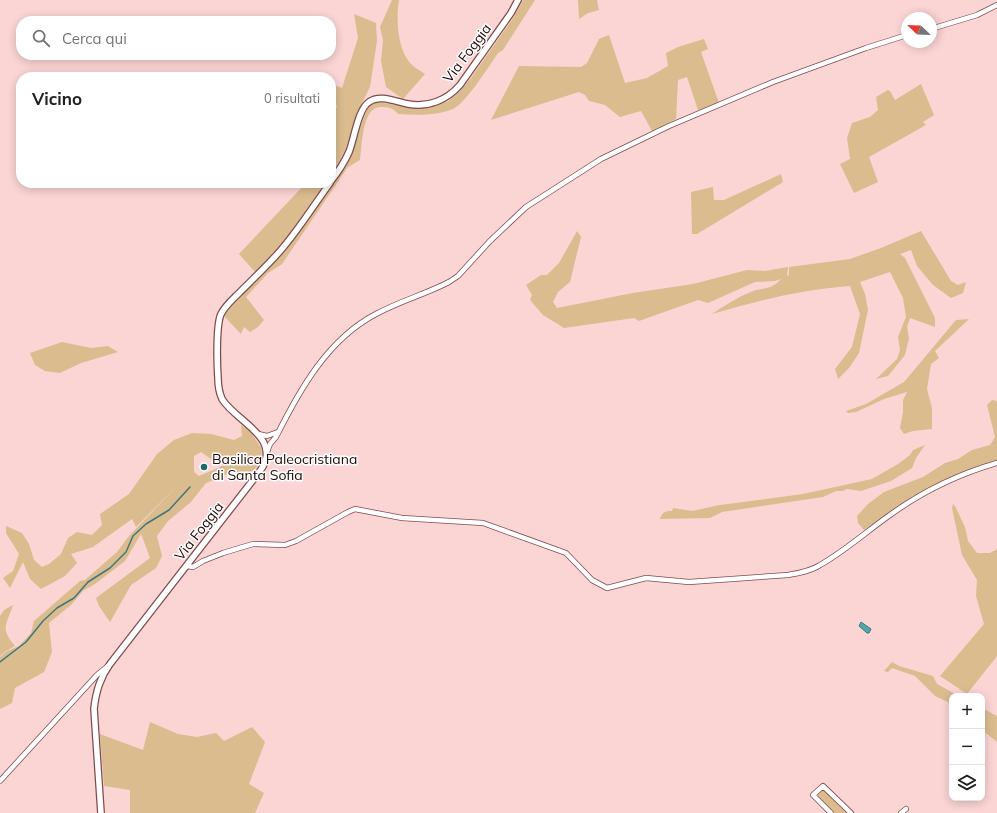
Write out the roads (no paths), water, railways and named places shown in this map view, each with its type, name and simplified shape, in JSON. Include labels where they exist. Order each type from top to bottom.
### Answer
[{"type":"main road","name":"Via Foggia","points":[[336,174],[348,153],[366,104],[373,99],[381,98],[413,105],[423,105],[436,102],[450,95],[460,85],[511,13],[518,0]]},
{"type":"main road","name":"Via Foggia","points":[[101,813],[94,709],[99,681],[110,664],[187,566],[260,471],[266,461],[267,453],[264,442],[258,434],[227,406],[220,393],[218,372],[220,318],[227,305],[284,246],[326,188]]},
{"type":"street","points":[[937,27],[977,15],[997,5]]},
{"type":"street","points":[[267,453],[272,442],[319,364],[334,346],[360,323],[377,313],[449,282],[458,276],[490,241],[526,207],[601,159],[669,126],[773,82],[866,48],[901,38]]},
{"type":"street","points":[[264,442],[269,436],[278,432]]},
{"type":"street","points":[[258,434],[269,436]]},
{"type":"street","points":[[264,442],[272,442]]},
{"type":"street","points":[[187,566],[193,567],[203,561],[223,553],[253,544],[286,545],[354,509],[402,518],[483,523],[566,553],[592,580],[607,588],[646,578],[689,582],[788,575],[804,572],[820,566],[891,514],[927,490],[985,467],[997,464]]},
{"type":"street","points":[[0,781],[97,675],[110,664]]},
{"type":"street","points":[[831,813],[813,795],[822,786],[851,813]]},
{"type":"street","points":[[901,813],[906,809]]},
{"type":"water","points":[[861,622],[871,629],[869,633],[859,626]]},
{"type":"waterway","points":[[0,662],[26,642],[43,621],[57,608],[74,598],[88,582],[110,568],[126,552],[133,536],[146,524],[169,510],[190,487]]},
{"type":"place","name":"Basilica Paleocristiana di Santa Sofia","points":[[204,467]]}]
